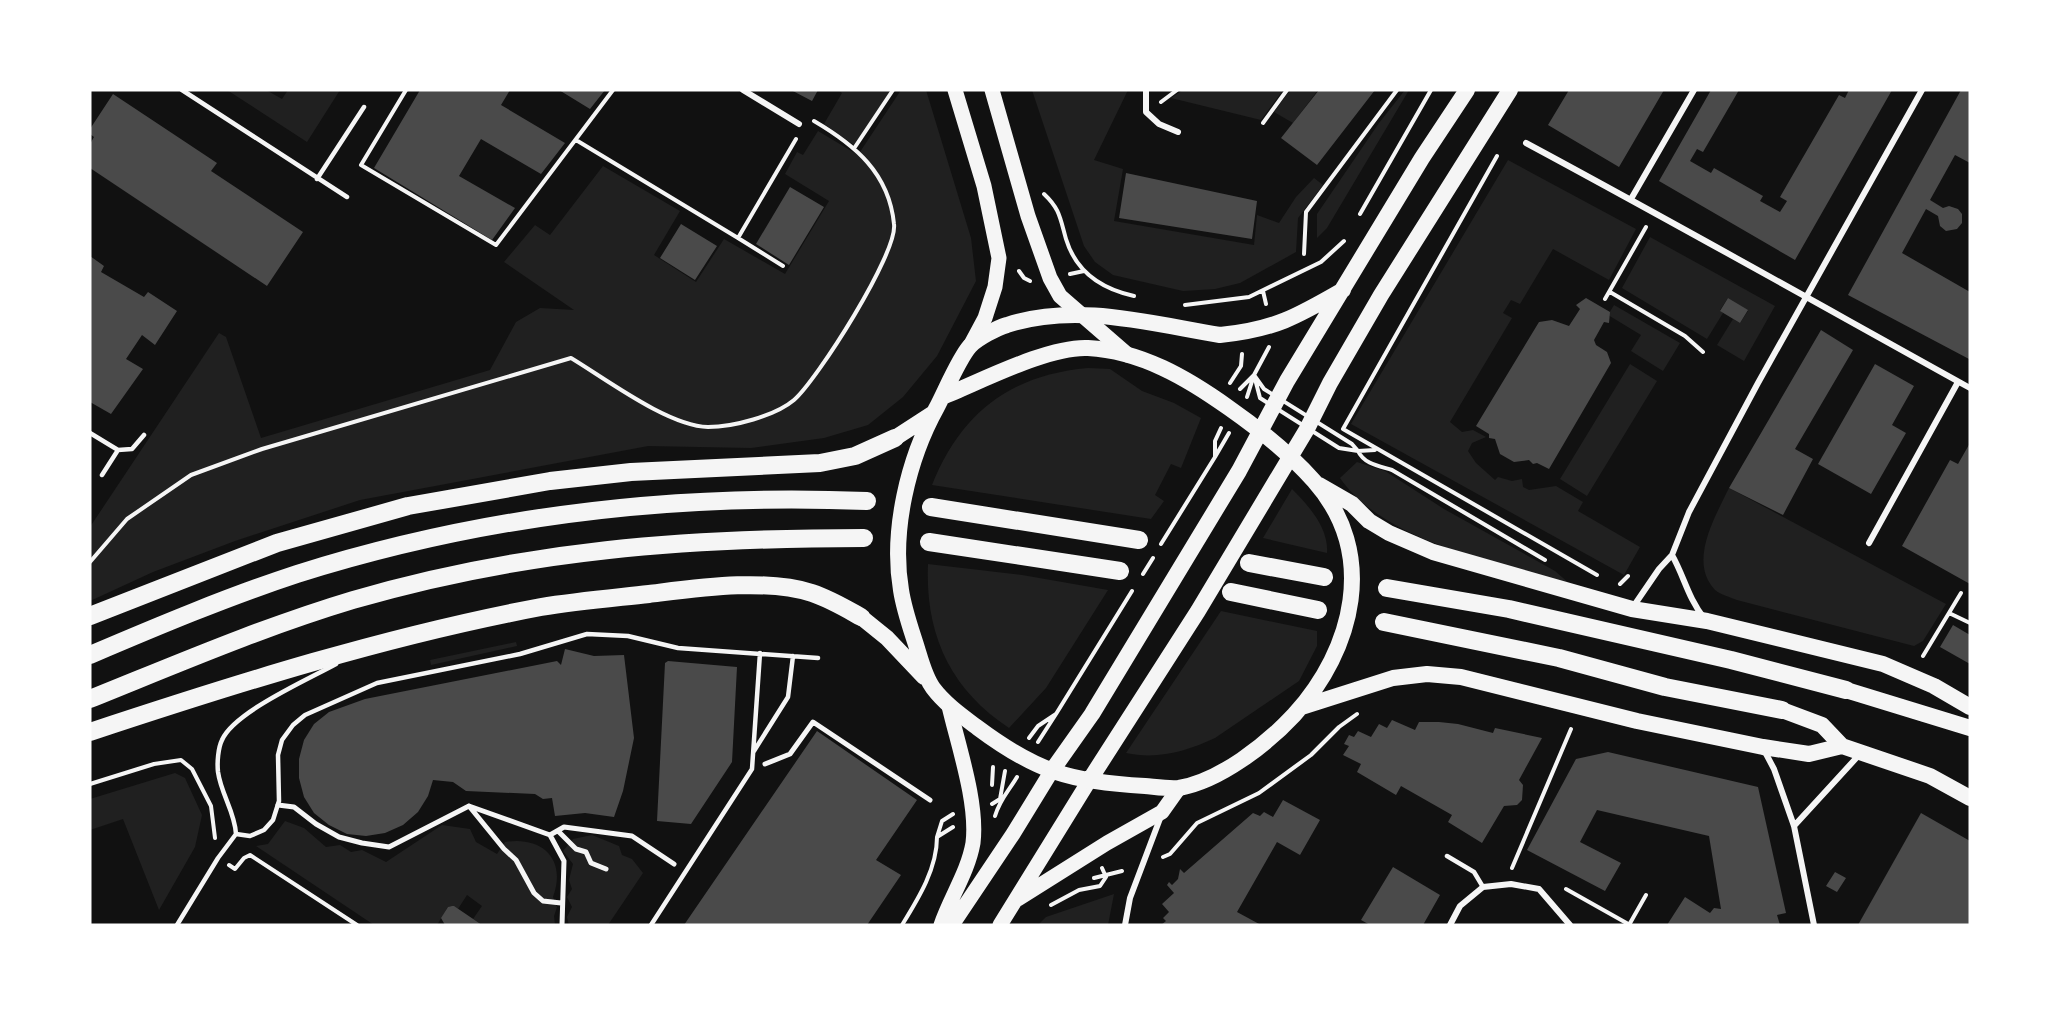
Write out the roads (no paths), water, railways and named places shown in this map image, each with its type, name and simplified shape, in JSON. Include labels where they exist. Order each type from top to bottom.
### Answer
[{"type":"highway","points":[[1051,772],[1092,714],[1239,471],[1260,430],[1422,158],[1467,90]]},
{"type":"highway","points":[[1089,781],[1198,611],[1288,456],[1307,429],[1330,383],[1381,296],[1510,90]]},
{"type":"highway","points":[[930,685],[905,611],[898,567],[907,482],[914,456],[970,346],[1003,326],[1033,318],[1081,314],[1220,335],[1277,325],[1304,313],[1343,290]]},
{"type":"highway","points":[[90,616],[277,543],[408,506],[507,488],[631,472],[820,463],[855,456],[895,438],[938,405],[1061,351],[1083,347],[1128,355],[1188,380],[1260,430],[1316,483],[1352,504],[1369,521],[1411,543],[1632,609],[1707,621],[1883,664],[1934,686],[1970,707]]},
{"type":"highway","points":[[90,732],[224,688],[369,646],[543,607],[736,587],[781,587],[811,593],[841,605],[861,617],[887,638],[949,706],[1016,755],[1051,772],[1089,781],[1179,788],[1209,777],[1237,762],[1274,735],[1300,708],[1326,672],[1342,639],[1352,596],[1351,560],[1345,536],[1316,483]]},
{"type":"highway","points":[[90,655],[234,596],[298,574],[475,529],[588,511],[701,501],[788,498],[867,501]]},
{"type":"highway","points":[[931,507],[1139,540]]},
{"type":"highway","points":[[90,699],[283,623],[353,600],[457,574],[560,554],[666,543],[766,538],[864,538]]},
{"type":"highway","points":[[929,542],[1120,571]]},
{"type":"highway","points":[[1249,562],[1324,577]]},
{"type":"highway","points":[[1387,588],[1509,609],[1731,660],[1846,690],[1970,728]]},
{"type":"highway","points":[[1231,592],[1318,610]]},
{"type":"highway","points":[[1384,622],[1559,658],[1665,687],[1782,710],[1822,724],[1842,746],[1930,776],[1970,798]]},
{"type":"highway","points":[[1300,708],[1393,678],[1427,674],[1461,677],[1637,721],[1762,747],[1809,754],[1842,746]]},
{"type":"main road","points":[[955,90],[984,186],[999,258],[995,287],[985,318],[970,346]]},
{"type":"main road","points":[[992,90],[1042,260],[1060,296],[1128,355]]},
{"type":"main road","points":[[941,925],[967,865],[973,842],[969,797],[949,706]]},
{"type":"main road","points":[[952,925],[1051,772]]},
{"type":"main road","points":[[1000,925],[1089,781]]},
{"type":"main road","points":[[1018,899],[1107,843],[1162,812],[1179,788]]},
{"type":"street","points":[[743,90],[799,124]]},
{"type":"street","points":[[1146,90],[1146,112],[1160,124],[1178,132]]},
{"type":"street","points":[[1632,199],[1694,90]]},
{"type":"street","points":[[1632,609],[1659,569],[1672,555],[1689,512],[1805,298],[1922,90]]},
{"type":"street","points":[[1526,143],[1777,279],[1805,298],[1970,388]]},
{"type":"street","points":[[1869,543],[1958,382]]},
{"type":"street","points":[[1672,555],[1680,569],[1693,604],[1707,621]]},
{"type":"street","points":[[765,764],[790,754],[813,722],[930,800]]},
{"type":"street","points":[[1762,747],[1774,769],[1794,826],[1814,925]]},
{"type":"street","points":[[1794,826],[1862,753]]},
{"type":"street","points":[[278,805],[294,807],[316,824],[339,837],[362,843],[389,846],[469,806],[550,835],[564,861],[562,925]]},
{"type":"street","points":[[469,806],[504,849],[516,860],[534,892],[543,901],[561,903]]},
{"type":"street","points":[[1125,925],[1130,898],[1162,812]]},
{"type":"street","points":[[550,835],[564,827],[632,836],[674,864]]},
{"type":"street","points":[[558,831],[576,849],[585,852],[591,862],[606,869]]},
{"type":"street","points":[[1450,925],[1460,906],[1483,887],[1510,884],[1539,889],[1570,925]]},
{"type":"lane","points":[[182,90],[346,197]]},
{"type":"lane","points":[[317,179],[364,107]]},
{"type":"lane","points":[[90,433],[118,450],[132,449],[144,435]]},
{"type":"lane","points":[[102,475],[118,450]]},
{"type":"lane","points":[[237,834],[250,836],[264,830],[273,820],[278,805],[278,755],[282,740],[293,725],[305,715],[377,683],[508,657],[587,634],[628,636],[678,648],[818,658]]},
{"type":"lane","points":[[177,925],[218,858],[237,834],[236,823],[218,770],[222,739],[226,733],[256,707],[369,646]]},
{"type":"lane","points":[[651,925],[752,769],[760,653]]},
{"type":"lane","points":[[754,751],[788,697],[794,656]]},
{"type":"lane","points":[[1448,856],[1474,872],[1483,887]]}]
